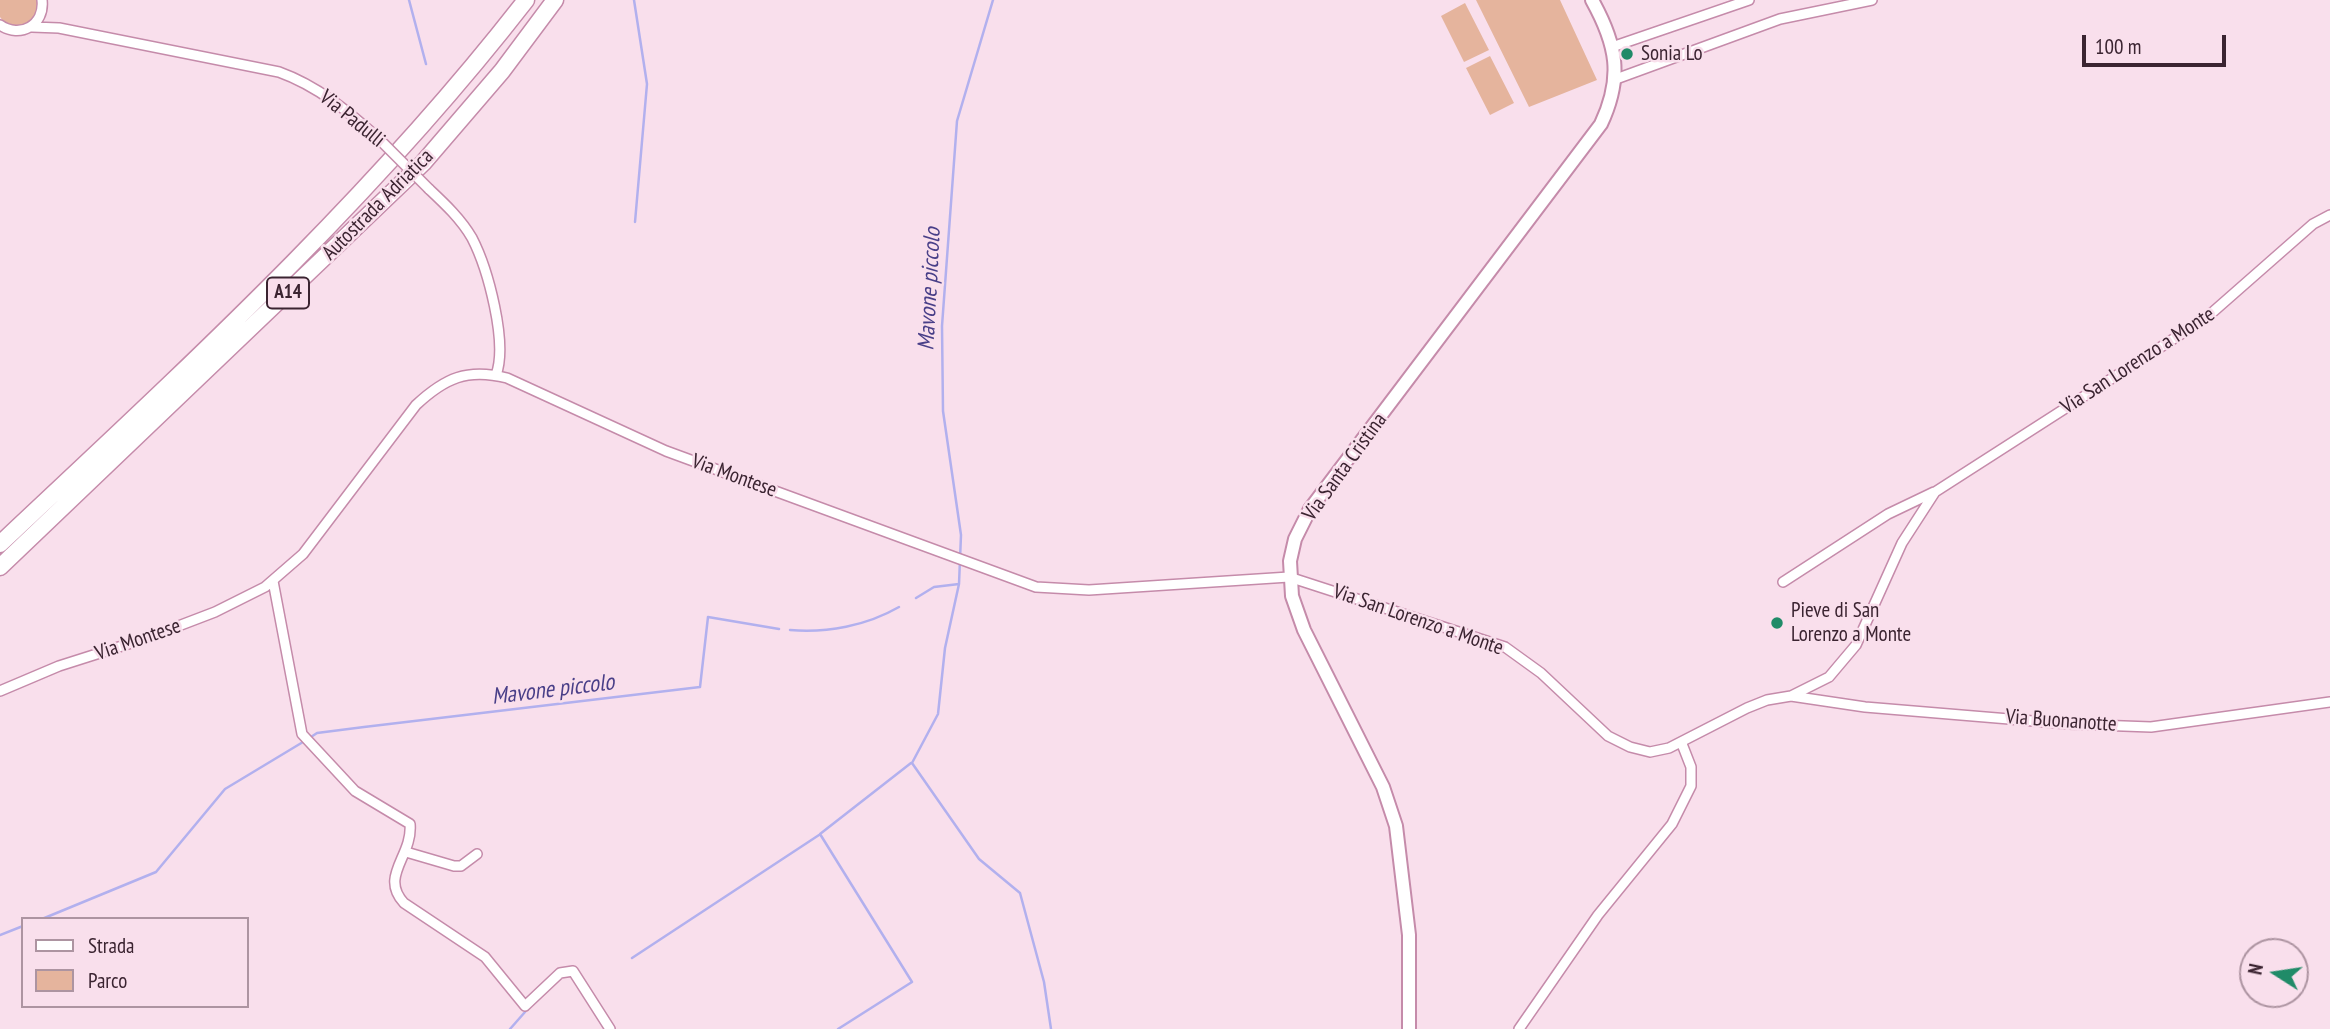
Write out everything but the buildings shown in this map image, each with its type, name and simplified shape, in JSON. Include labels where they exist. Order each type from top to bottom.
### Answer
[{"type":"highway","name":"Autostrada Adriatica","points":[[0,544],[257,302],[360,195],[470,73],[527,0]]},
{"type":"highway","name":"Autostrada Adriatica","points":[[0,567],[423,163],[502,71],[555,0]]},
{"type":"street","name":"Via Santa Cristina","points":[[1409,1029],[1409,935],[1395,826],[1382,787],[1304,631],[1292,596],[1289,577],[1295,539],[1310,509],[1585,148],[1612,100],[1616,79],[1612,47],[1592,0]]},
{"type":"street","points":[[1612,47],[1749,0]]},
{"type":"street","points":[[1616,79],[1780,19],[1872,0]]},
{"type":"street","points":[[32,27],[42,3]]},
{"type":"street","points":[[42,3],[59,28]]},
{"type":"street","name":"Via Padulli","points":[[0,25],[17,32],[32,27],[59,28],[256,66],[293,77],[342,106],[454,213],[472,239],[484,271],[501,341],[500,364],[496,375]]},
{"type":"street","name":"Via San Lorenzo a Monte","points":[[1783,582],[1888,514],[1935,492],[2206,318],[2313,225],[2330,215]]},
{"type":"street","name":"Via Montese","points":[[0,691],[59,666],[147,639],[215,612],[273,581],[303,554],[416,405],[437,386],[454,378],[496,375],[666,451],[1036,587],[1061,590],[1289,577]]},
{"type":"street","name":"Via San Lorenzo a Monte","points":[[1289,577],[1505,647],[1542,673],[1608,736],[1630,747],[1650,751],[1682,744],[1747,708],[1767,700],[1791,696],[1829,677],[1842,664],[1864,628],[1902,543],[1935,492]]},
{"type":"street","points":[[273,581],[302,734],[355,791],[410,824],[406,852],[394,877],[395,893],[404,903],[485,957],[525,1006],[560,973],[573,971],[610,1029]]},
{"type":"street","name":"Via Buonanotte","points":[[1791,696],[1803,700],[1865,707],[2069,724],[2151,727],[2330,702]]},
{"type":"street","points":[[1519,1029],[1598,915],[1672,824],[1691,786],[1691,767],[1682,744]]},
{"type":"street","points":[[406,852],[454,866],[461,866],[477,854]]},
{"type":"green space","points":[[0,0],[37,0],[36,16],[20,27],[6,23],[0,17]]},
{"type":"green space","points":[[1476,0],[1560,0],[1597,80],[1529,107]]},
{"type":"green space","points":[[1465,3],[1489,50],[1464,62],[1441,16]]},
{"type":"green space","points":[[1490,56],[1514,103],[1490,115],[1466,68]]},
{"type":"waterway","name":"Mavone piccolo","points":[[409,0],[426,64]]},
{"type":"waterway","name":"Mavone piccolo","points":[[634,0],[647,84],[635,222]]},
{"type":"waterway","name":"Mavone piccolo","points":[[993,0],[957,121],[942,326],[943,411],[961,535],[959,584],[945,648],[938,714],[912,763],[979,859],[1020,893],[1044,982],[1051,1029]]},
{"type":"waterway","name":"Mavone piccolo","points":[[916,598],[934,587],[959,584]]},
{"type":"waterway","name":"Mavone piccolo","points":[[790,630],[846,627],[899,607]]},
{"type":"waterway","name":"Mavone piccolo","points":[[311,737],[317,733],[700,687],[708,617],[779,629]]},
{"type":"waterway","name":"Mavone piccolo","points":[[47,917],[156,872],[225,789],[303,742]]},
{"type":"waterway","name":"Mavone piccolo","points":[[838,1029],[912,982],[820,834],[911,763]]},
{"type":"waterway","name":"Mavone piccolo","points":[[632,958],[819,835]]},
{"type":"waterway","name":"Mavone piccolo","points":[[0,935],[21,927]]},
{"type":"waterway","name":"Mavone piccolo","points":[[510,1029],[525,1012]]},
{"type":"place","name":"Sonia Lo","points":[[1627,54]]},
{"type":"place","name":"Pieve di San Lorenzo a Monte","points":[[1777,623]]}]
